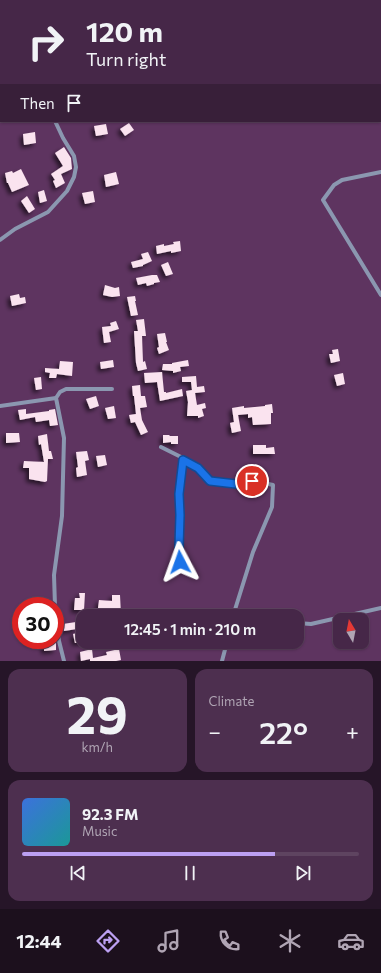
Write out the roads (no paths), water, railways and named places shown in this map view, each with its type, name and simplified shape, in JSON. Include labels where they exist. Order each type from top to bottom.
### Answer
[{"type":"street","points":[[0,240],[15,229],[48,212],[67,191],[74,177],[76,167],[74,156],[55,122]]},
{"type":"street","points":[[381,172],[342,180],[334,185],[323,200],[381,295]]},
{"type":"street","points":[[54,597],[54,575],[62,516],[64,438],[56,398],[60,392],[66,389],[112,389]]},
{"type":"street","points":[[0,406],[56,398]]},
{"type":"street","points":[[161,447],[198,468],[210,481],[236,484],[252,481],[273,485],[272,507],[253,552],[235,609]]},
{"type":"street","points":[[180,562],[179,494],[183,460]]},
{"type":"street","points":[[304,624],[311,624],[381,608]]},
{"type":"street","points":[[61,649],[64,661]]},
{"type":"street","points":[[222,661],[225,649]]}]
